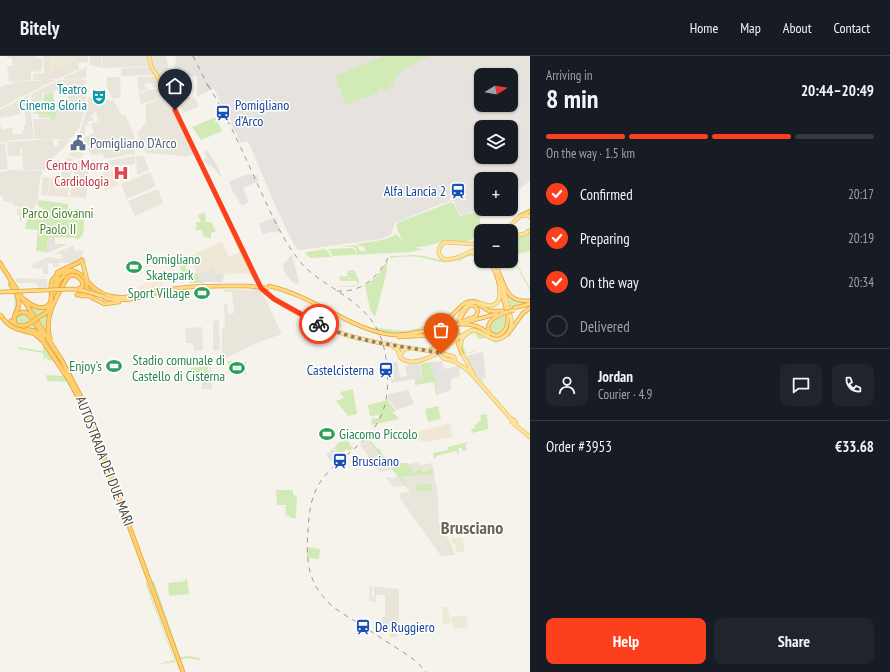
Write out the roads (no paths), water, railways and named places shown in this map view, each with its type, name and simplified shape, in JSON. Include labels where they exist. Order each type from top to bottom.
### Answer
[{"type":"highway","points":[[520,216],[530,211]]},
{"type":"highway","points":[[11,282],[28,303],[34,306],[47,306],[50,302],[53,279],[57,273],[62,269],[82,260],[87,279],[100,292]]},
{"type":"highway","points":[[0,265],[11,282],[19,302],[14,318],[16,324],[20,326],[26,326],[39,318],[50,308],[60,279],[68,273],[74,271]]},
{"type":"highway","points":[[73,265],[76,266],[89,285],[100,292],[116,297],[135,298]]},
{"type":"highway","points":[[80,272],[84,267]]},
{"type":"highway","points":[[53,279],[59,273],[67,270],[80,272]]},
{"type":"highway","points":[[80,272],[93,298]]},
{"type":"highway","points":[[50,308],[54,286],[59,273]]},
{"type":"highway","points":[[67,369],[51,341],[48,328],[48,319],[58,292],[68,273]]},
{"type":"highway","points":[[497,273],[507,292],[530,305]]},
{"type":"highway","points":[[497,273],[508,321],[506,330],[503,333],[500,335],[490,333],[488,325],[493,318],[504,312]]},
{"type":"highway","points":[[0,293],[77,288],[82,287],[82,281],[73,275],[67,278],[58,292]]},
{"type":"highway","name":"AUTOSTRADA DEI DUE MARI","points":[[11,282],[71,379],[84,408],[182,672]]},
{"type":"highway","name":"AUTOSTRADA DEI DUE MARI","points":[[11,282],[67,369],[78,390],[89,420]]},
{"type":"highway","points":[[78,299],[80,295],[86,292],[86,284]]},
{"type":"highway","points":[[0,293],[72,290],[121,301],[159,290],[187,285],[220,286]]},
{"type":"highway","points":[[80,295],[87,296],[101,303],[107,304],[147,296],[180,287],[225,285],[269,287],[291,295],[372,332],[399,337],[437,335],[444,339],[446,347]]},
{"type":"highway","points":[[77,288],[80,295]]},
{"type":"highway","points":[[77,288],[105,298]]},
{"type":"highway","points":[[418,333],[437,326],[455,313],[465,302],[476,302],[489,311],[504,312]]},
{"type":"highway","points":[[446,347],[452,339],[457,325],[466,308],[472,305],[476,307],[478,314],[476,316],[457,325]]},
{"type":"highway","points":[[399,337],[416,335],[457,325],[530,305]]},
{"type":"highway","points":[[508,334],[530,305]]},
{"type":"highway","points":[[14,318],[17,313],[21,312],[28,314],[53,349]]},
{"type":"highway","points":[[372,332],[393,335],[418,333],[457,325],[475,324],[482,327],[493,336],[500,336],[504,334],[509,326],[509,313]]},
{"type":"highway","points":[[0,314],[10,326],[15,329],[33,333],[41,339],[61,368]]},
{"type":"highway","points":[[11,321],[19,329],[30,330],[40,335],[72,385],[84,408]]},
{"type":"highway","points":[[457,325],[458,343],[462,355]]},
{"type":"highway","points":[[15,332],[19,329]]},
{"type":"highway","points":[[429,335],[436,337],[438,341],[437,346],[431,349]]},
{"type":"main road","points":[[149,56],[151,66],[168,94],[253,274],[264,291],[274,299],[341,333],[372,341],[441,353],[454,357],[454,360],[468,371],[515,423],[530,437]]},
{"type":"main road","points":[[512,224],[520,216],[527,215],[530,217]]},
{"type":"main road","points":[[518,235],[530,231]]},
{"type":"main road","points":[[474,244],[447,242],[439,248],[440,256],[449,260],[474,250]]},
{"type":"main road","points":[[469,252],[474,253]]},
{"type":"main road","points":[[482,386],[462,355],[460,344],[462,338],[475,331],[479,331],[496,340],[508,334],[512,324],[497,273],[494,268]]},
{"type":"main road","points":[[435,356],[413,362],[406,361],[401,358],[402,351],[404,349],[422,350],[439,346],[457,325],[464,307],[469,303],[476,302],[491,306],[497,303],[500,296],[497,268]]},
{"type":"main road","points":[[389,344],[396,348],[401,358],[405,362],[421,361],[441,353],[459,337],[472,330],[486,335]]},
{"type":"railway","points":[[193,56],[210,90]]},
{"type":"railway","points":[[208,85],[222,109],[288,245],[302,264],[311,272],[363,310],[370,318],[381,337],[386,356],[388,374],[386,402],[380,418],[369,435],[331,469],[316,489],[309,516],[307,541],[309,568],[315,584],[330,604],[341,613],[409,656],[426,672]]},
{"type":"railway","points":[[337,291],[354,290],[361,287],[379,272],[388,258]]},
{"type":"place","name":"Teatro Cinema Gloria","points":[[99,97]]},
{"type":"place","name":"Pomigliano d’Arco","points":[[223,113]]},
{"type":"place","name":"Pomigliano D'Arco","points":[[78,143]]},
{"type":"place","name":"Centro Morra Cardiologia","points":[[121,173]]},
{"type":"place","name":"Alfa Lancia 2","points":[[458,191]]},
{"type":"place","name":"Pomigliano Skatepark","points":[[134,267]]},
{"type":"place","name":"Sport Village","points":[[202,293]]},
{"type":"place","name":"Enjoy's","points":[[114,366]]},
{"type":"place","name":"Stadio comunale di Castello di Cisterna","points":[[237,368]]},
{"type":"place","name":"Castelcisterna","points":[[386,370]]},
{"type":"place","name":"Giacomo Piccolo","points":[[327,434]]},
{"type":"place","name":"Brusciano","points":[[340,461]]},
{"type":"place","name":"De Ruggiero","points":[[363,627]]},
{"type":"district","name":"Brusciano","points":[[472,528]]},
{"type":"park label","name":"Parco Giovanni Paolo II","points":[[58,222]]}]
